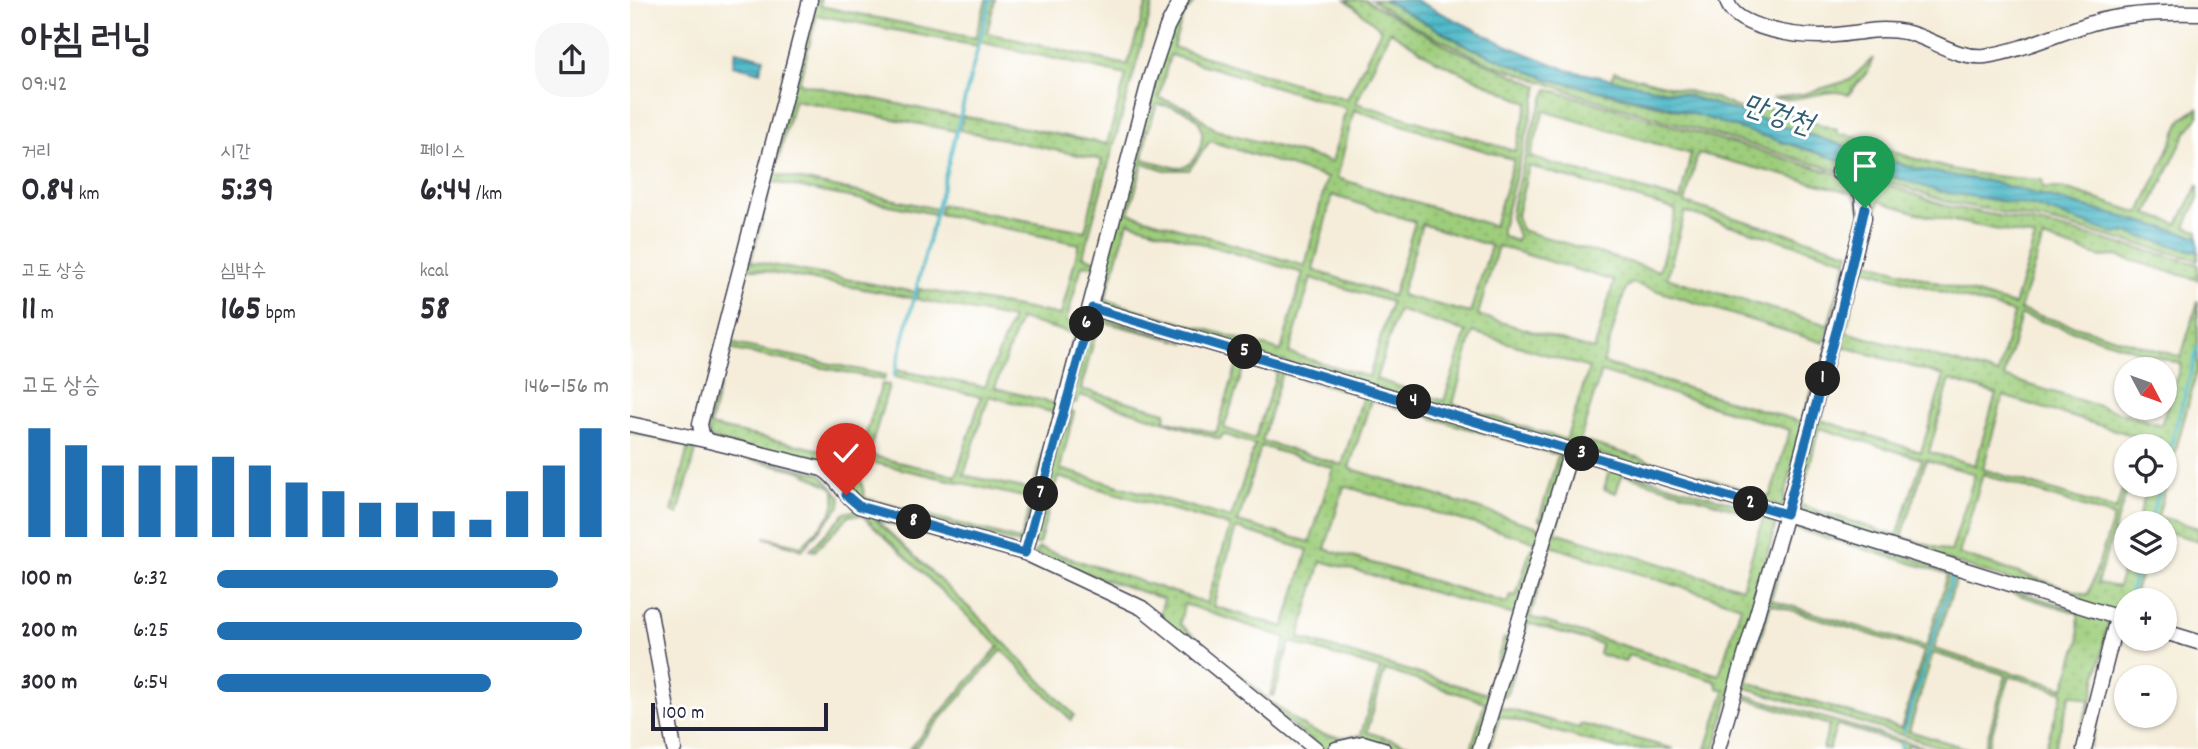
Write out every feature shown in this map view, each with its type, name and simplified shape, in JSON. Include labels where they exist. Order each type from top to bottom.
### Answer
[{"type":"street","points":[[709,441],[702,435],[700,424],[810,0]]},
{"type":"street","points":[[1025,553],[1092,308],[1150,78],[1167,27],[1181,0]]},
{"type":"street","points":[[1727,0],[1729,9],[1735,16],[1766,27],[1819,36],[1873,28],[1888,30],[1907,33],[1958,54],[1973,57],[2023,47],[2113,18],[2171,11],[2198,13]]},
{"type":"street","points":[[1718,749],[1786,514],[1864,218],[1861,193],[1838,172]]},
{"type":"street","points":[[1092,308],[1786,514],[2114,616]]},
{"type":"street","points":[[630,424],[822,469],[835,478],[846,495],[859,506],[1025,553],[1149,613],[1316,749]]},
{"type":"street","points":[[1480,749],[1571,451]]},
{"type":"street","points":[[650,613],[674,749]]},
{"type":"street","points":[[2177,636],[2198,642]]},
{"type":"street","points":[[2084,749],[2114,646]]},
{"type":"street","points":[[1336,749],[1363,743],[1383,749]]},
{"type":"green space","points":[[814,0],[821,0],[820,6],[975,38],[986,0],[989,0],[977,46],[817,15],[799,83],[960,117],[956,131],[794,100],[774,174],[937,209],[935,214],[772,182],[751,261],[915,292],[913,298],[748,268],[730,343],[885,375],[884,380],[728,349],[710,426],[858,458],[882,384],[889,385],[869,455],[956,476],[981,397],[895,377],[896,370],[985,387],[1012,319],[916,299],[919,289],[1061,315],[1079,244],[939,214],[941,205],[1085,231],[1102,160],[959,130],[963,116],[1107,144],[1126,75],[980,42],[991,0],[995,0],[987,33],[1127,65],[1148,0],[1154,0],[1083,256],[1095,260],[1098,267],[1082,265],[1066,322],[1083,326],[1022,545],[861,502],[845,479],[832,469],[711,439],[706,425]],"holes":[[[1020,319],[1074,334],[1057,404],[995,388]],[[989,396],[1055,413],[1032,490],[964,475]],[[866,461],[1032,499],[1019,540],[865,498],[860,475]]]},
{"type":"green space","points":[[1184,0],[1196,0],[1183,17],[1173,47],[1347,99],[1381,29],[1346,0],[1365,0],[1451,48],[1539,86],[1502,228],[1502,236],[1516,241],[1518,236],[1511,217],[1513,203],[1535,119],[1548,89],[1838,174],[1860,195],[1698,153],[1685,203],[1849,252],[1847,260],[1685,212],[1667,278],[1828,325],[1844,271],[1824,343],[1632,283],[1626,288],[1603,363],[1802,422],[1814,383],[1782,507],[1095,307],[1142,132],[1147,134],[1143,159],[1177,168],[1187,166],[1201,145],[1202,129],[1199,122],[1178,108],[1157,104],[1148,131],[1142,129],[1162,48]],"holes":[[[1390,31],[1435,60],[1528,103],[1515,151],[1356,103]],[[1170,55],[1346,108],[1332,162],[1216,130],[1190,109],[1159,98]],[[1354,110],[1514,160],[1494,226],[1337,178]],[[1544,111],[1691,154],[1680,200],[1530,157]],[[1210,141],[1327,178],[1305,266],[1129,213],[1143,163],[1165,170],[1189,170]],[[1529,166],[1676,210],[1659,271],[1521,230],[1517,215]],[[1332,195],[1415,222],[1393,296],[1313,270]],[[1128,222],[1303,273],[1281,351],[1105,300]],[[1422,224],[1491,246],[1470,313],[1401,295]],[[1498,246],[1614,281],[1594,350],[1478,315]],[[1311,278],[1391,302],[1369,377],[1289,353]],[[1398,310],[1466,332],[1444,401],[1376,379]],[[1473,332],[1589,368],[1566,440],[1453,404]],[[1601,372],[1790,430],[1770,497],[1580,440]]]},
{"type":"green space","points":[[1372,0],[1384,0],[1469,47],[1548,79],[1702,116],[1938,191],[2033,206],[2198,252],[2198,260],[2048,221],[1947,202],[1887,181],[1839,171],[1583,96],[1487,62],[1413,26]]},
{"type":"green space","points":[[1873,58],[1868,71],[1848,95],[1832,92],[1794,99],[1773,98],[1803,94],[1850,80]]},
{"type":"green space","points":[[1614,72],[1715,98],[1745,111],[1752,103],[1837,130],[1838,135],[1855,136],[1905,156],[1944,167],[1999,177],[2042,180],[2043,188],[2062,188],[2140,213],[2182,119],[2198,108],[2198,117],[2186,133],[2147,214],[2178,224],[2198,185],[2198,198],[2185,227],[2198,231],[2198,237],[1991,182],[1920,170],[1682,94],[1612,80]]},
{"type":"green space","points":[[1846,176],[1886,184],[1946,206],[2047,225],[2198,264],[2198,280],[2116,256],[2101,257],[2043,238],[2020,310],[2181,357],[2198,301],[2198,368],[2177,446],[2177,434],[2128,434],[2003,396],[1983,469],[2116,510],[2120,497],[2125,497],[2121,511],[2114,511],[2114,517],[2114,531],[2097,583],[2118,587],[2122,574],[2141,574],[2136,588],[2114,588],[2114,613],[1794,512],[1793,501],[1866,221]],"holes":[[[1879,201],[1923,215],[2035,237],[2014,305],[1862,260]],[[1861,268],[2014,313],[1998,374],[1846,332]],[[2021,315],[2158,357],[2177,357],[2177,363],[2181,364],[2177,376],[2177,420],[2163,420],[2161,425],[2145,420],[2114,420],[2114,411],[2004,377]],[[1842,346],[1944,376],[1921,452],[1821,420]],[[1950,380],[1996,394],[1975,465],[1929,452]],[[1819,428],[1922,459],[1897,536],[1800,505]],[[1926,460],[1975,474],[1951,552],[1902,537]],[[1983,474],[2114,517],[2088,595],[1959,554]]]},
{"type":"green space","points":[[1095,315],[1187,343],[1099,321],[1081,389],[1166,412],[1165,420],[1216,433],[1239,358],[1356,388],[1354,393],[1282,373],[1262,441],[1342,465],[1365,390],[1565,454],[1546,521],[1539,520],[1558,455],[1371,400],[1349,468],[1544,529],[1540,543],[1344,486],[1325,549],[1507,603],[1511,595],[1516,596],[1531,548],[1538,549],[1517,616],[1321,561],[1299,638],[1487,694],[1504,638],[1509,640],[1478,749],[1471,749],[1485,702],[1385,670],[1367,732],[1422,749],[1396,749],[1364,740],[1323,749],[1270,709],[1273,703],[1303,726],[1324,735],[1361,735],[1380,669],[1290,642],[1274,696],[1270,695],[1286,638],[1184,604],[1180,624],[1268,699],[1265,705],[1159,617],[1164,599],[1078,571],[1034,553],[1039,548],[1207,603],[1230,526],[1058,477],[1039,544],[1032,544],[1068,410],[1074,412],[1060,469],[1231,518],[1255,445],[1223,434],[1220,439],[1080,395],[1076,403],[1070,402]],"holes":[[[1246,361],[1277,372],[1255,439],[1224,428]],[[1261,446],[1333,468],[1310,542],[1238,522]],[[1236,528],[1308,550],[1284,627],[1213,606]]]},
{"type":"green space","points":[[630,426],[821,474],[841,497],[840,506],[802,550],[764,537],[801,546],[831,513],[835,496],[833,488],[800,471],[697,447],[678,514],[672,512],[688,446],[630,432]]},
{"type":"green space","points":[[1571,456],[1778,516],[1715,749],[1706,749],[1725,691],[1718,688],[1715,681],[1628,655],[1625,662],[1599,654],[1601,644],[1528,623],[1506,696],[1499,695]],"holes":[[[1575,461],[1609,471],[1604,489],[1616,493],[1622,474],[1763,518],[1742,588],[1555,532]],[[1551,546],[1741,606],[1719,675],[1530,617]]]},
{"type":"green space","points":[[2145,497],[2163,497],[2159,511],[2140,511]]},
{"type":"green space","points":[[860,509],[1044,566],[1035,567],[875,519],[984,622],[1074,715],[1071,720],[1002,650],[914,749],[909,749],[999,646],[862,515],[849,516],[815,551],[810,550],[845,513]]},
{"type":"green space","points":[[1791,520],[2109,620],[2081,749],[2074,749],[2090,700],[2071,694],[2054,749],[2045,749],[2063,692],[2010,676],[1987,749],[1984,749],[2006,675],[1933,653],[1909,731],[1969,749],[1947,749],[1743,687]],"holes":[[[1793,528],[1948,574],[1926,647],[1771,600]],[[1953,571],[1955,573],[1904,732],[1902,731]],[[1957,577],[2078,613],[2079,641],[2064,688],[1934,649]],[[1771,604],[1924,651],[1901,728],[1747,682]]]},
{"type":"green space","points":[[2177,522],[2198,528],[2198,541],[2177,535]]},
{"type":"green space","points":[[2116,651],[2118,651],[2114,665],[2089,749]]},
{"type":"green space","points":[[1737,694],[1931,749],[1908,745],[1907,749],[1901,749],[1902,744],[1837,725],[1829,749],[1823,749],[1829,725],[1744,698],[1729,749],[1720,749]]},
{"type":"green space","points":[[1496,706],[1579,728],[1581,724],[1674,749],[1619,749],[1500,716],[1489,749],[1483,749]]},
{"type":"water","points":[[1384,0],[1415,0],[1508,46],[1567,70],[1682,94],[1920,170],[1991,182],[2198,237],[2198,252],[2123,232],[2116,234],[2033,206],[1938,191],[1668,106],[1548,79],[1469,47]]},
{"type":"water","points":[[736,51],[764,58],[760,72],[733,65]]},
{"type":"waterway","points":[[894,376],[990,0]]},
{"type":"waterway","points":[[2174,434],[2198,347]]},
{"type":"waterway","points":[[2153,511],[2157,497]]},
{"type":"waterway","points":[[1904,731],[1954,572]]},
{"type":"waterway","points":[[2131,588],[2136,574]]},
{"type":"waterway","points":[[1900,749],[1901,744]]},
{"type":"route","points":[[846,495],[859,506],[1025,553],[1092,308],[1786,514],[1839,320],[1865,208]]},
{"type":"water label","name":"만겅천","points":[[1778,113]]}]
